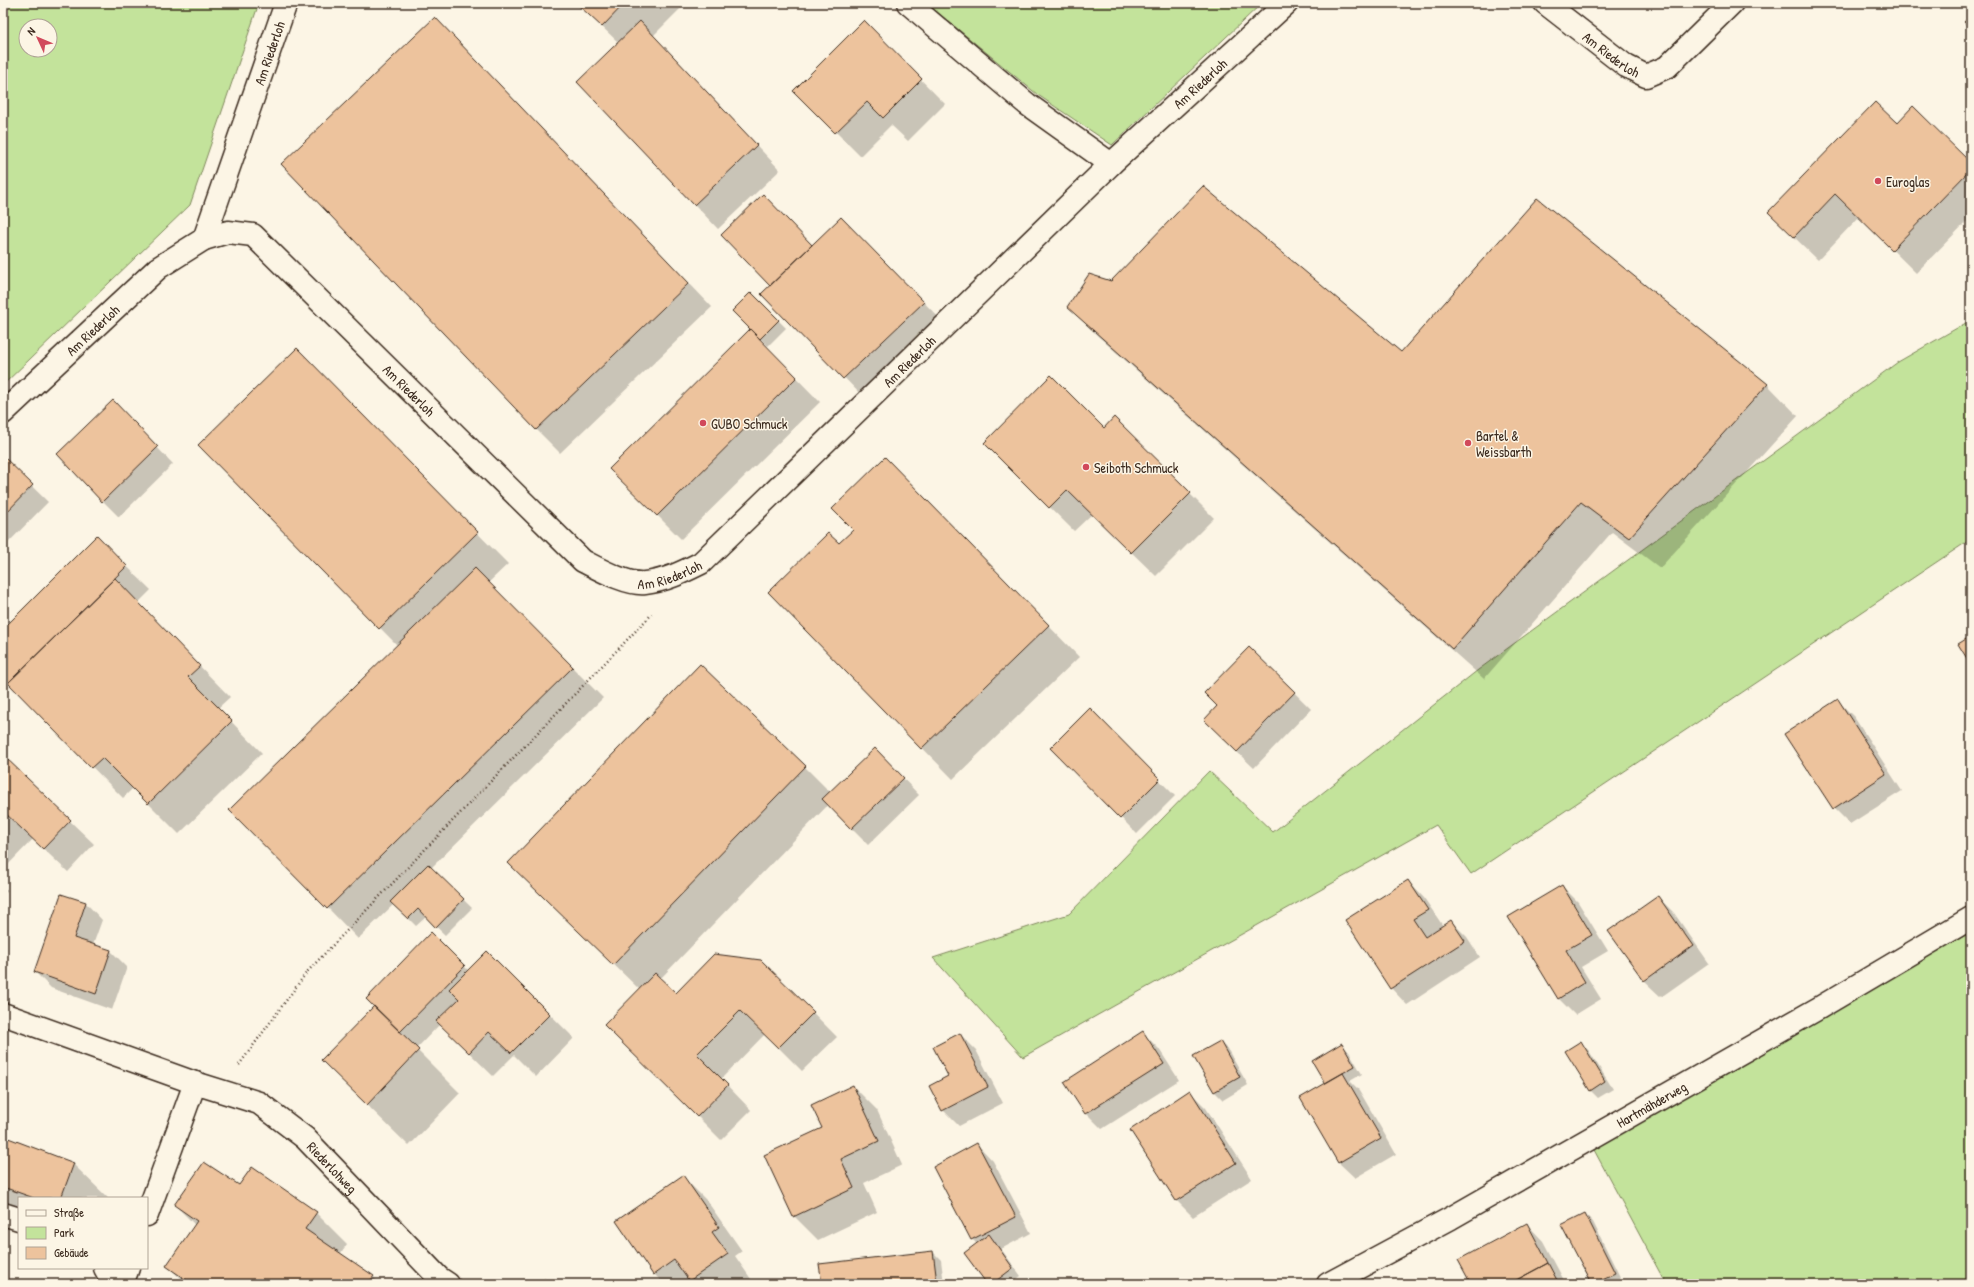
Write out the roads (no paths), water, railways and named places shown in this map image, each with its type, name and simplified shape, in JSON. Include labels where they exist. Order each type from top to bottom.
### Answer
[{"type":"street","name":"Am Riederloh","points":[[204,239],[286,3]]},
{"type":"street","points":[[908,3],[1027,104],[1111,164]]},
{"type":"street","name":"Am Riederloh","points":[[3,413],[158,268],[204,239],[228,232],[253,235],[583,561],[614,576],[643,583],[676,575],[701,563],[1111,164],[1287,3]]},
{"type":"street","name":"Am Riederloh","points":[[1545,3],[1626,66],[1646,76],[1667,67],[1732,3]]},
{"type":"street","name":"Hartmähderweg","points":[[1328,1284],[1451,1218],[1819,1008],[1971,918]]},
{"type":"street","name":"Riederlohweg","points":[[3,1014],[195,1083],[259,1103],[306,1138],[434,1272],[448,1284]]},
{"type":"street","points":[[148,1212],[195,1083]]},
{"type":"street","points":[[3,1214],[18,1219]]},
{"type":"street","points":[[106,1269],[114,1284]]},
{"type":"street","points":[[122,1284],[128,1269]]},
{"type":"place","name":"Euroglas","points":[[1878,181]]},
{"type":"place","name":"GUBO Schmuck","points":[[703,423]]},
{"type":"place","name":"Bartel & Weissbarth","points":[[1468,443]]},
{"type":"place","name":"Seiboth Schmuck","points":[[1086,467]]}]
